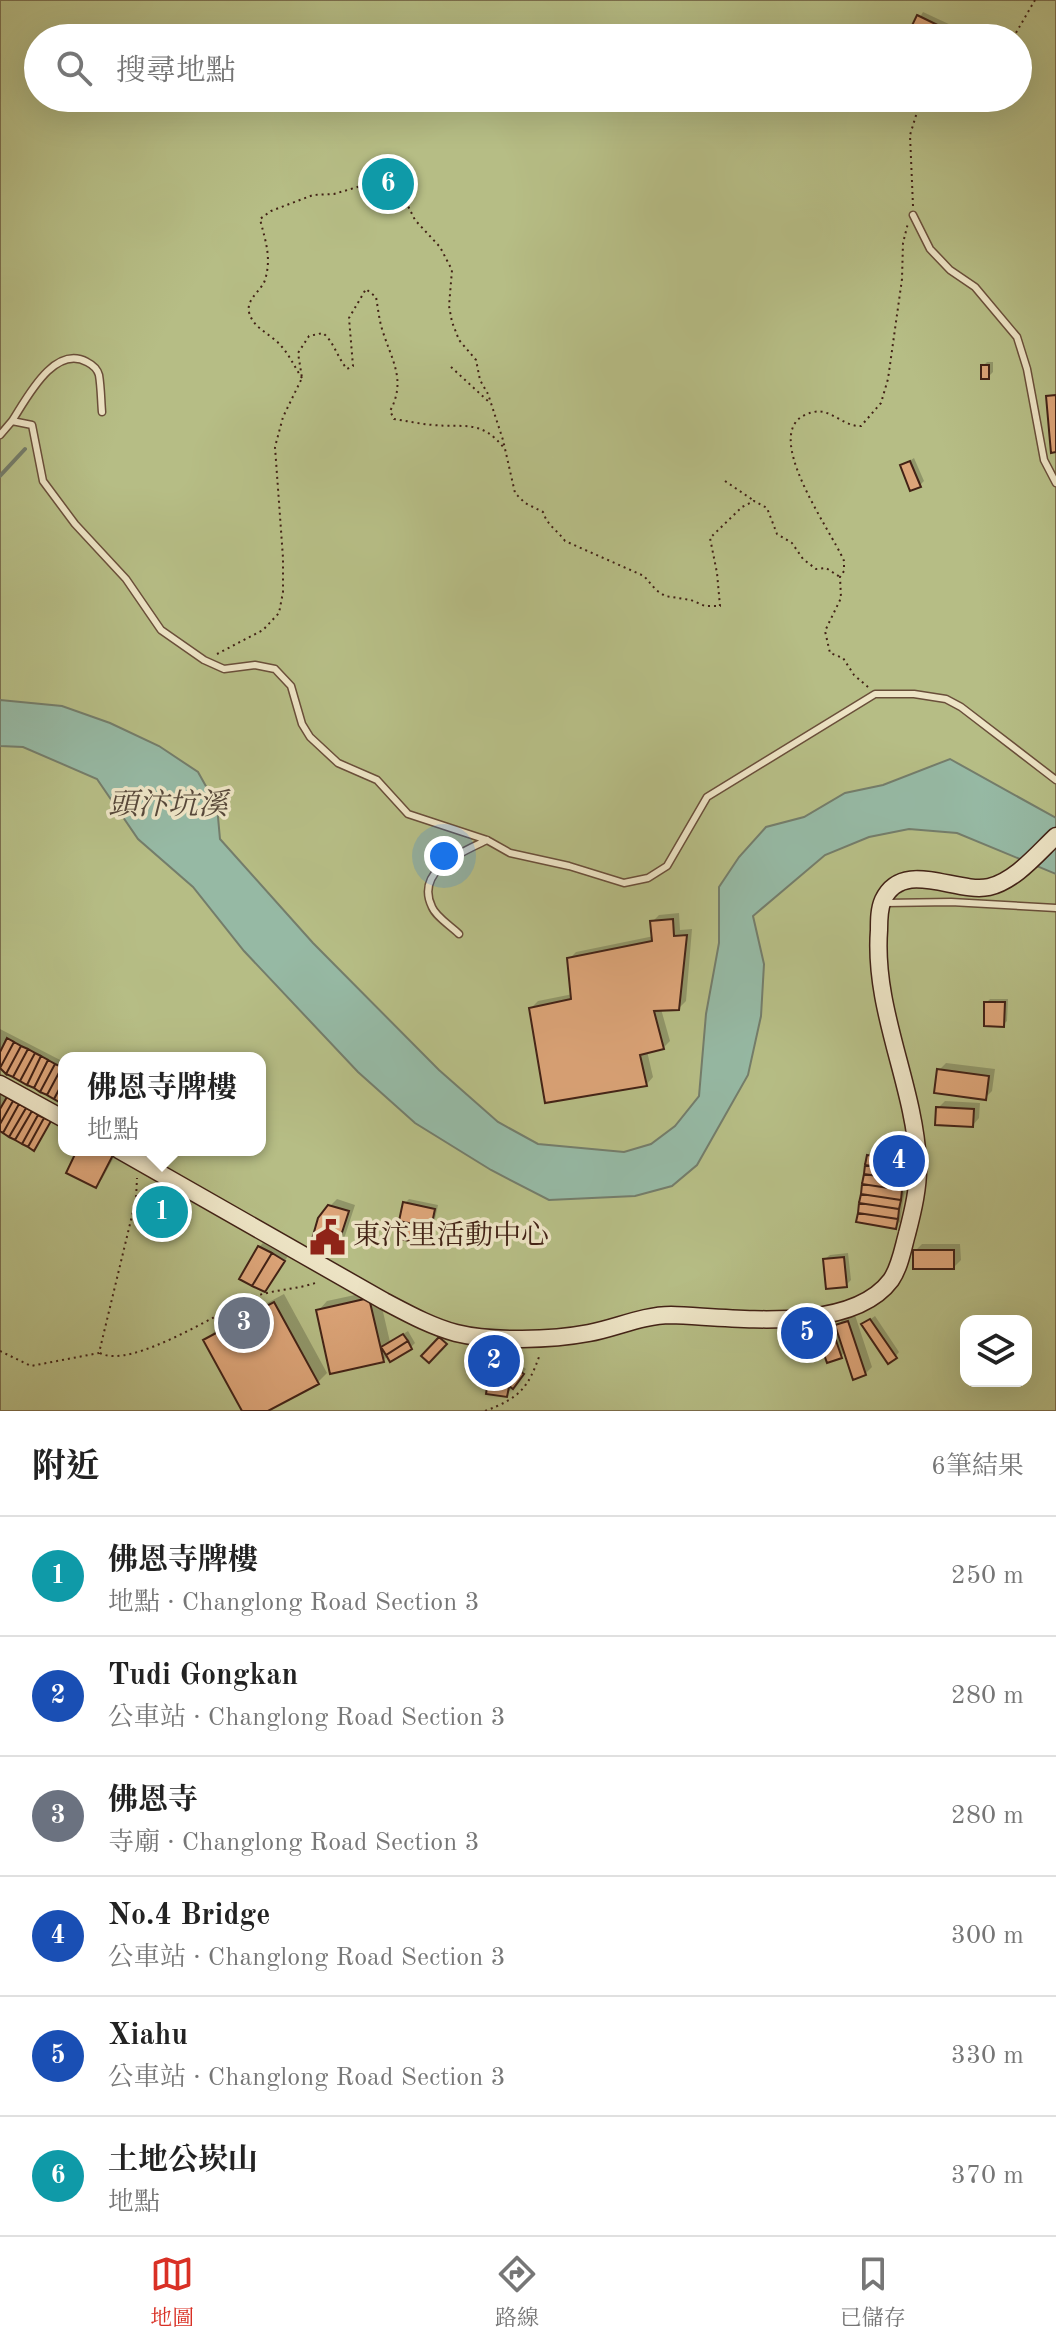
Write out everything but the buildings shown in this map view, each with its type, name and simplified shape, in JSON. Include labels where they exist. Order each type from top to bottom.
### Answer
[{"type":"main road","points":[[130,1156],[384,1301],[456,1333],[541,1337],[588,1333],[662,1315],[788,1318],[835,1314],[856,1306],[891,1280],[899,1263],[910,1220],[918,1165],[914,1130],[882,993],[877,956],[881,903],[895,886],[913,879],[986,888],[1017,872],[1056,836]]},
{"type":"main road","points":[[0,1084],[58,1116]]},
{"type":"lane","points":[[913,215],[930,249],[950,270],[975,287],[1017,337],[1027,369],[1044,460],[1056,483]]},
{"type":"lane","points":[[0,435],[43,374],[71,357],[79,357],[94,365],[98,374],[102,412]]},
{"type":"lane","points":[[12,421],[32,425],[43,481],[75,524],[126,579],[161,630],[204,660],[224,669],[255,665],[275,669],[291,686],[302,724],[310,737],[338,763],[377,780],[408,814],[487,840],[510,853],[569,866],[624,883],[648,878],[667,866],[707,797],[875,694],[914,694],[946,699],[961,707],[1056,780]]},
{"type":"lane","points":[[459,934],[432,908],[428,891],[432,878],[444,861],[487,840]]},
{"type":"lane","points":[[881,903],[951,902],[1056,908]]},
{"type":"path","points":[[1021,24],[1035,0]]},
{"type":"path","points":[[875,694],[854,675],[843,658],[830,653],[825,631],[841,598],[840,577],[844,571],[844,561],[798,474],[790,437],[792,426],[815,411],[861,426],[881,403],[892,359],[905,228],[913,215],[910,135],[917,112]]},
{"type":"path","points":[[302,378],[283,348],[272,336],[260,330],[249,312],[249,302],[265,283],[269,259],[268,241],[260,219],[271,211],[313,195],[334,194],[381,180],[399,188],[415,220],[440,247],[452,270],[449,306],[452,322],[459,340],[476,360],[505,449],[515,493],[525,503],[543,512],[547,523],[565,541],[644,576],[665,596],[691,600],[705,606],[720,606],[710,538],[742,507],[754,501]]},
{"type":"path","points":[[204,660],[263,630],[279,613],[283,592],[283,558],[275,447],[283,417],[302,378],[298,353],[309,336],[323,333],[331,339],[347,369],[353,366],[349,318],[366,289],[376,297],[382,329],[398,370],[395,402],[390,411],[394,419],[436,426],[454,424],[481,428],[505,449]]},
{"type":"path","points":[[451,367],[490,403]]},
{"type":"path","points":[[725,481],[767,508],[777,534],[792,543],[803,559],[816,569],[826,568],[840,577]]},
{"type":"path","points":[[99,1353],[136,1199],[138,1160]]},
{"type":"path","points":[[0,1351],[31,1366],[99,1353],[106,1357],[124,1355],[190,1331],[253,1297],[301,1288],[339,1274]]},
{"type":"path","points":[[485,1411],[509,1402],[526,1388],[542,1350],[541,1337]]},
{"type":"green space","points":[[0,0],[1056,0],[1056,1411],[0,1411]]},
{"type":"water","name":"頭汴坑溪","points":[[0,700],[62,706],[110,723],[159,746],[198,772],[217,806],[220,839],[313,943],[439,1070],[498,1122],[538,1144],[624,1152],[651,1144],[675,1126],[699,1096],[706,1014],[719,943],[719,887],[739,857],[766,827],[804,817],[845,793],[883,785],[950,759],[1056,818],[1056,874],[957,833],[909,829],[869,837],[825,855],[753,916],[764,964],[761,1016],[748,1075],[697,1165],[672,1186],[635,1196],[549,1200],[491,1170],[415,1123],[358,1072],[244,951],[193,887],[138,839],[97,779],[23,747],[0,746]]},
{"type":"waterway","points":[[0,476],[25,449]]},
{"type":"place","name":"土地公崁山","points":[[388,184]]},
{"type":"place","name":"No.4 Bridge","points":[[899,1161]]},
{"type":"place","name":"佛恩寺牌樓","points":[[162,1212]]},
{"type":"place","name":"東汴里活動中心","points":[[327,1237]]},
{"type":"place","name":"佛恩寺","points":[[244,1323]]},
{"type":"place","name":"Xiahu","points":[[807,1333]]},
{"type":"place","name":"Tudi Gongkan","points":[[494,1361]]}]
